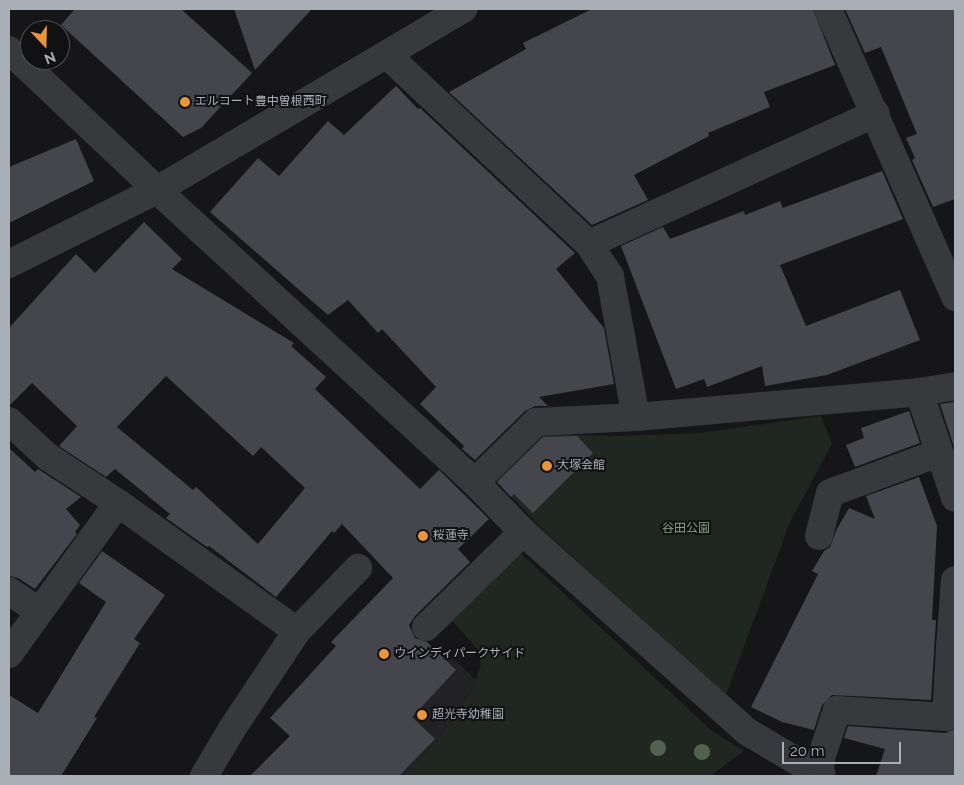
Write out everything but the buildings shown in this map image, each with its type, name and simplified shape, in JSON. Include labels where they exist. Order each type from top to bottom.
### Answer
[{"type":"street","points":[[9,264],[157,190],[462,9]]},
{"type":"street","points":[[828,9],[876,113],[955,297]]},
{"type":"street","points":[[9,50],[157,190],[475,482],[523,532],[746,730],[821,776]]},
{"type":"street","points":[[387,55],[589,244],[610,276],[636,417]]},
{"type":"street","points":[[589,244],[876,113]]},
{"type":"street","points":[[475,482],[536,422],[636,417],[918,392],[955,386]]},
{"type":"street","points":[[918,392],[955,498]]},
{"type":"street","points":[[9,421],[48,457],[118,503],[297,631]]},
{"type":"street","points":[[819,536],[830,492],[940,453]]},
{"type":"street","points":[[9,654],[118,503]]},
{"type":"street","points":[[426,627],[523,532]]},
{"type":"street","points":[[204,776],[232,728],[297,631],[358,568]]},
{"type":"street","points":[[821,776],[821,758],[837,710],[946,717],[953,648],[955,580]]},
{"type":"street","points":[[9,591],[39,612]]},
{"type":"shaded area","name":"超光寺幼稚園","points":[[449,655],[476,680],[471,692],[438,739],[406,776],[328,776]]},
{"type":"green space","name":"谷田公園","points":[[821,416],[832,444],[790,522],[726,695],[541,528],[494,478],[541,434],[619,436],[699,433]]},
{"type":"green space","points":[[516,549],[712,731],[744,751],[710,776],[406,776],[438,739],[471,692],[481,665],[479,651],[448,616]]},
{"type":"place","name":"エルコート豊中曽根西町","points":[[185,102]]},
{"type":"place","name":"大塚会館","points":[[547,466]]},
{"type":"place","name":"桜蓮寺","points":[[423,536]]},
{"type":"place","name":"ウインディパークサイド","points":[[384,654]]},
{"type":"place","name":"超光寺幼稚園","points":[[422,715]]}]
